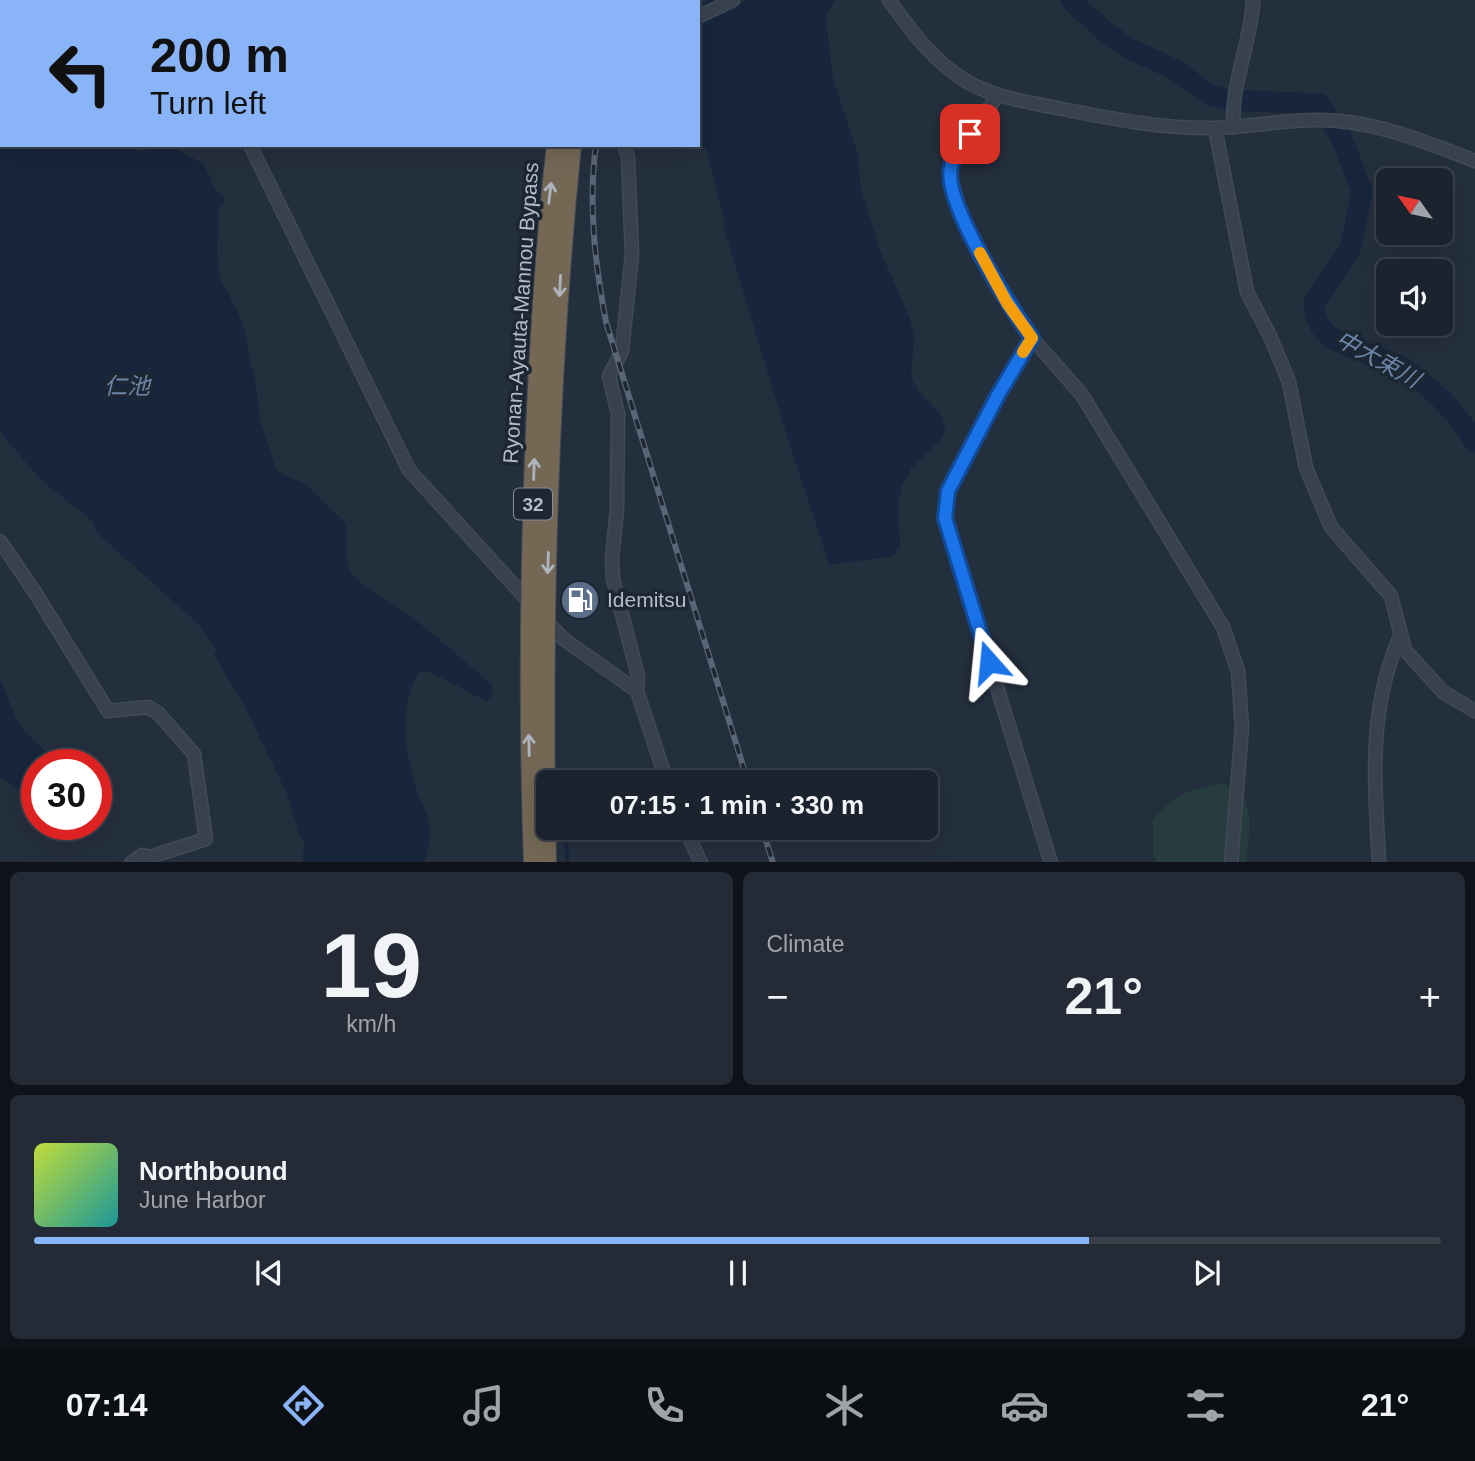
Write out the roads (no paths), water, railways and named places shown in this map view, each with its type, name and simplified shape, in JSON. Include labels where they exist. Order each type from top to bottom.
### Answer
[{"type":"highway","name":"Ryonan-Ayauta-Mannou Bypass","points":[[533,862],[528,739],[529,602],[545,237],[555,147]]},
{"type":"highway","name":"Ryonan-Ayauta-Mannou Bypass","points":[[547,862],[546,622],[562,241],[572,147]]},
{"type":"street","points":[[700,16],[733,0]]},
{"type":"street","points":[[889,0],[917,39],[942,63],[966,81],[998,95],[1147,125],[1215,128],[1338,121],[1401,133],[1475,161]]},
{"type":"street","points":[[1234,127],[1235,101],[1253,0]]},
{"type":"street","points":[[998,95],[951,165],[950,175],[961,215],[1007,303],[1032,338],[1082,395],[1223,627],[1238,671],[1242,727],[1231,862]]},
{"type":"street","points":[[1215,128],[1247,292],[1270,336],[1289,382],[1306,468],[1331,527],[1391,596],[1405,650],[1443,692],[1475,711]]},
{"type":"street","points":[[251,147],[408,471],[546,622],[565,640],[637,691]]},
{"type":"street","points":[[625,147],[628,157],[632,254],[622,351],[609,376],[618,414],[613,579],[638,677],[637,691],[663,770]]},
{"type":"street","points":[[1032,338],[998,395],[948,491],[945,518],[1051,862]]},
{"type":"street","points":[[0,541],[108,711],[148,707],[158,713],[194,754],[206,839],[152,860],[142,855],[132,862]]},
{"type":"street","points":[[1379,862],[1374,782],[1375,737],[1378,708],[1393,652],[1402,634]]},
{"type":"street","points":[[690,840],[701,862]]},
{"type":"water","points":[[747,0],[835,0],[827,13],[826,22],[833,79],[858,155],[860,185],[879,248],[914,334],[911,378],[920,393],[942,415],[945,431],[940,440],[911,469],[902,486],[898,502],[900,547],[891,557],[833,564],[830,567],[723,225],[725,223],[707,152],[700,141],[700,24]]},
{"type":"water","name":"仁池","points":[[0,147],[133,147],[138,151],[167,147],[204,164],[225,204],[219,207],[219,276],[245,332],[255,377],[260,420],[276,469],[287,477],[304,483],[344,521],[347,533],[347,563],[360,582],[409,615],[492,685],[491,696],[486,701],[428,671],[419,672],[412,686],[407,701],[405,732],[414,779],[430,830],[425,862],[303,862],[304,841],[287,794],[242,701],[214,655],[217,650],[197,623],[96,532],[92,521],[39,478],[0,432]]},
{"type":"water","points":[[0,679],[18,723],[42,749],[21,749],[21,792],[0,777]]},
{"type":"waterway","points":[[700,6],[713,0]]},
{"type":"waterway","name":"中大束川","points":[[1071,0],[1105,32],[1130,49],[1174,69],[1210,95],[1229,100],[1320,104],[1342,139],[1362,192],[1350,249],[1314,303],[1316,318],[1334,339],[1404,369],[1425,385],[1452,410],[1475,442]]},
{"type":"waterway","points":[[566,840],[567,862]]},
{"type":"railway","points":[[596,147],[594,234],[606,322],[744,770]]},
{"type":"railway","points":[[766,840],[773,862]]},
{"type":"place","name":"Idemitsu","points":[[580,600]]}]
